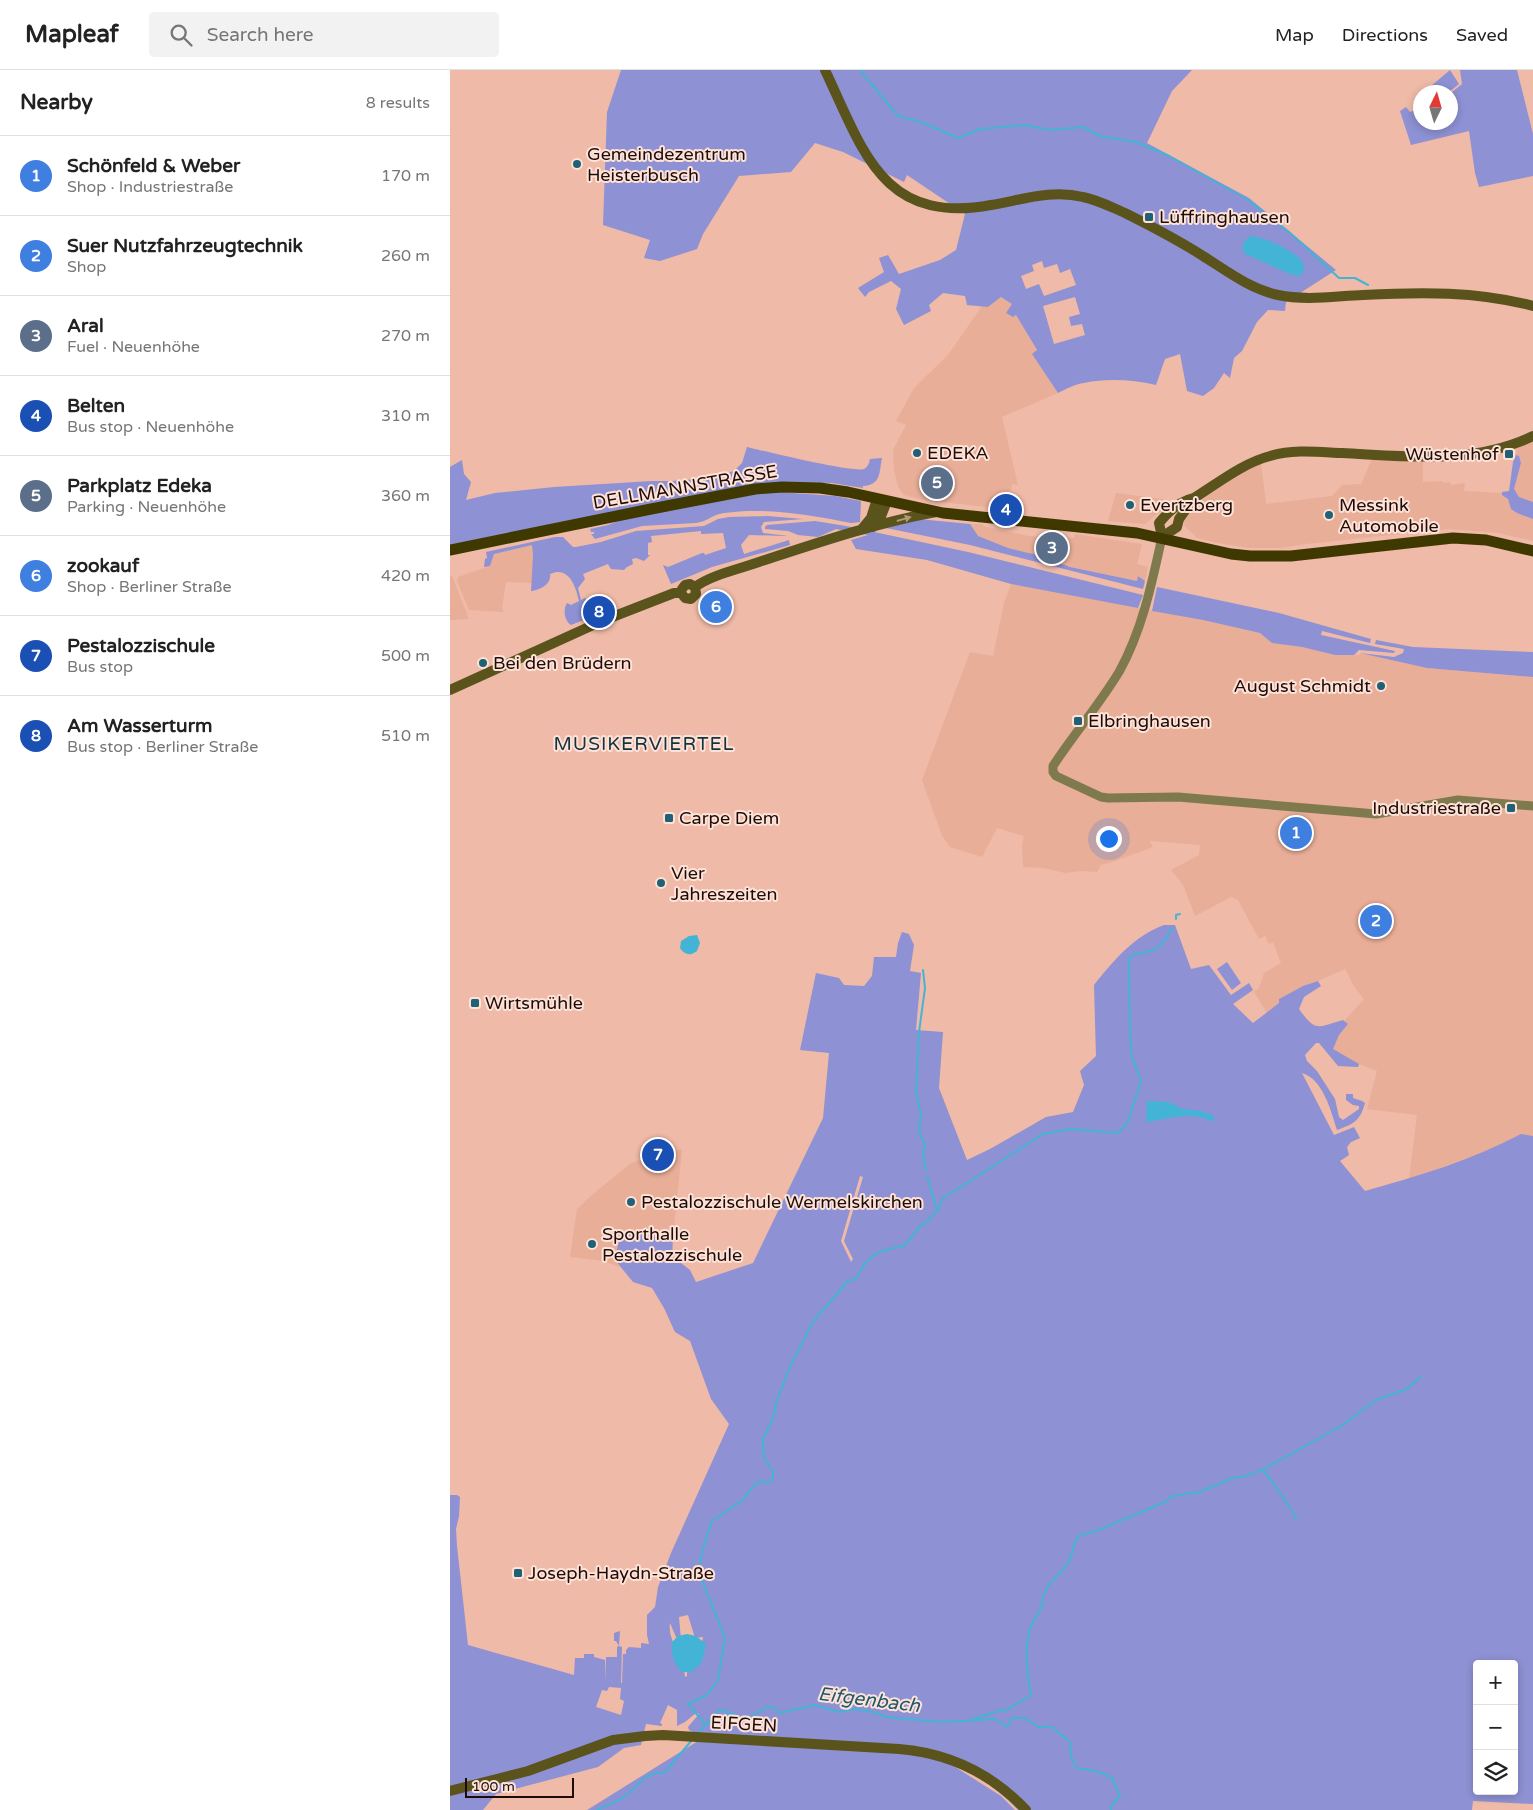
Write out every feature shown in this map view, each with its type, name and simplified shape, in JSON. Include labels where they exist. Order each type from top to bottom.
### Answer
[{"type":"main road","points":[[825,70],[863,150],[874,168],[894,188],[935,207],[962,209],[1045,194],[1059,193],[1082,196],[1102,203],[1167,235],[1246,283],[1268,293],[1310,297],[1400,293],[1464,294],[1533,306]]},
{"type":"main road","points":[[1194,498],[1179,519],[1177,527],[1162,537],[1159,523],[1169,512],[1241,468],[1263,458],[1278,454],[1304,452],[1448,456],[1497,449],[1533,436]]},
{"type":"main road","name":"DELLMANNSTRASSE","points":[[450,550],[755,489],[808,487],[848,492],[936,512],[1138,533],[1250,556],[1291,556],[1452,538],[1486,540],[1533,551]]},
{"type":"main road","points":[[873,527],[880,519],[882,500]]},
{"type":"main road","points":[[861,530],[882,500]]},
{"type":"main road","points":[[450,690],[602,621],[674,593],[681,593],[685,585],[690,584],[695,587],[704,581],[861,530],[936,512]]},
{"type":"main road","name":"EIFGEN","points":[[450,1791],[528,1772],[613,1740],[645,1736],[683,1736],[929,1753],[977,1770],[1010,1794],[1026,1810]]},
{"type":"street","points":[[1162,537],[1145,608],[1120,669],[1100,702],[1052,768],[1053,772],[1061,778],[1108,798],[1186,797],[1376,814],[1458,800],[1533,806]]},
{"type":"shaded area","points":[[621,70],[1192,70],[1172,91],[1147,143],[1249,198],[1336,270],[1286,302],[1285,311],[1268,310],[1257,322],[1242,351],[1234,358],[1230,378],[1224,373],[1214,388],[1203,396],[1187,391],[1180,354],[1165,359],[1156,385],[1102,380],[1077,384],[1058,393],[1032,354],[1037,350],[1016,315],[1013,317],[1006,313],[1012,304],[1001,297],[988,307],[967,305],[965,296],[943,293],[929,305],[931,311],[904,325],[896,309],[901,289],[891,281],[869,292],[865,297],[858,288],[884,272],[879,258],[888,255],[899,274],[940,260],[956,250],[965,214],[907,175],[904,182],[843,152],[815,143],[791,172],[739,176],[703,234],[697,249],[660,261],[644,258],[650,240],[603,225],[607,112]],"holes":[[[1042,261],[1044,268],[1057,264],[1060,273],[1070,269],[1076,285],[1044,296],[1039,284],[1026,289],[1021,276],[1034,271],[1032,265]],[[1075,297],[1080,314],[1069,317],[1071,326],[1082,324],[1085,335],[1054,344],[1043,306]]]},
{"type":"shaded area","points":[[1450,70],[1459,84],[1458,85],[1432,85]]},
{"type":"shaded area","points":[[1460,70],[1517,70],[1533,134],[1533,176],[1479,187],[1469,131],[1411,145],[1400,111],[1406,107],[1410,112],[1413,111],[1413,130],[1458,130],[1458,87],[1462,84]]},
{"type":"shaded area","points":[[1250,236],[1270,241],[1287,249],[1303,263],[1304,271],[1300,276],[1290,274],[1243,253],[1243,243]]},
{"type":"shaded area","points":[[1001,297],[1012,304],[1013,317],[1016,315],[1037,351],[1032,354],[1058,393],[1002,417],[1018,485],[1012,484],[1011,490],[1005,495],[1004,509],[924,500],[904,495],[898,487],[894,470],[893,450],[906,425],[896,421],[914,388],[948,355],[982,306],[988,307]]},
{"type":"shaded area","points":[[1533,442],[1533,502],[1519,497],[1514,489],[1521,463],[1519,456],[1516,455],[1517,448]]},
{"type":"shaded area","points":[[747,447],[843,468],[864,469],[870,459],[882,458],[876,481],[863,486],[863,488],[832,483],[784,482],[450,546],[450,467],[462,460],[464,474],[471,482],[466,500],[495,493],[554,487],[697,479],[734,471],[742,463]]},
{"type":"shaded area","points":[[1516,455],[1519,456],[1521,463],[1514,489],[1519,497],[1533,502],[1533,519],[1511,509],[1508,499],[1502,495],[1502,492],[1509,491],[1513,462]]},
{"type":"shaded area","points":[[1372,459],[1423,461],[1423,482],[1443,481],[1443,483],[1450,482],[1451,485],[1465,483],[1464,491],[1502,493],[1517,513],[1533,519],[1533,541],[1498,533],[1449,529],[1281,548],[1250,548],[1197,538],[1184,525],[1185,516],[1194,505],[1241,473],[1261,463],[1266,504],[1332,496],[1342,485],[1361,484]]},
{"type":"shaded area","points":[[778,492],[835,496],[861,501],[860,522],[851,523],[772,511],[740,511],[720,514],[696,523],[642,526],[595,539],[591,534],[594,534],[594,532],[591,532],[590,529],[623,519],[753,494]]},
{"type":"shaded area","points":[[1116,493],[1163,499],[1168,505],[1145,524],[1108,521]]},
{"type":"shaded area","points":[[767,516],[803,519],[764,522],[761,527],[763,533],[789,536],[749,535],[741,545],[744,554],[789,540],[790,545],[712,567],[671,584],[663,565],[668,567],[702,553],[705,555],[726,548],[723,533],[701,534],[701,531],[651,536],[652,542],[648,543],[648,555],[650,555],[644,561],[636,558],[632,559],[633,564],[624,570],[611,569],[608,564],[583,574],[585,579],[578,588],[581,600],[585,598],[588,601],[584,620],[571,625],[566,618],[567,603],[571,605],[579,601],[574,584],[567,575],[562,572],[550,574],[549,581],[545,586],[531,591],[532,545],[494,554],[490,566],[484,567],[485,559],[487,558],[486,552],[555,537],[563,537],[573,547],[576,547],[601,542],[636,531],[704,526],[718,519],[729,517]]},
{"type":"shaded area","points":[[919,519],[970,524],[978,536],[1008,548],[1041,556],[1070,567],[1137,581],[1138,576],[1145,581],[1143,589],[970,545],[886,528]]},
{"type":"shaded area","points":[[815,521],[968,552],[1143,595],[1138,608],[1011,584],[927,560],[856,549],[851,540],[868,535],[836,529],[818,537],[765,529],[767,525]]},
{"type":"shaded area","points":[[970,524],[983,524],[983,526],[1028,536],[1074,538],[1075,534],[1142,544],[1137,564],[1148,567],[1145,581],[1139,576],[1137,581],[1070,567],[1041,556],[1008,548],[977,536]]},
{"type":"shaded area","points":[[532,545],[532,583],[506,582],[502,608],[504,612],[469,610],[457,581],[458,577],[490,566],[494,554]]},
{"type":"shaded area","points":[[450,576],[452,576],[469,619],[450,620]]},
{"type":"shaded area","points":[[1011,584],[1203,620],[1260,633],[1272,643],[1302,647],[1335,655],[1360,655],[1360,653],[1427,668],[1533,677],[1533,1136],[1521,1134],[1497,1147],[1409,1179],[1417,1115],[1367,1109],[1377,1071],[1359,1064],[1325,1045],[1364,999],[1355,988],[1345,969],[1303,986],[1279,999],[1279,1003],[1267,1013],[1253,990],[1256,991],[1259,988],[1264,973],[1281,963],[1273,942],[1269,944],[1265,936],[1259,939],[1238,900],[1231,897],[1195,916],[1183,885],[1171,870],[1199,855],[1200,845],[1150,841],[1153,847],[1101,865],[1097,872],[1065,873],[1043,868],[1023,867],[1022,846],[1024,836],[997,828],[982,857],[950,847],[942,836],[922,780],[970,652],[993,656],[1004,603]]},
{"type":"shaded area","points":[[1157,587],[1279,613],[1371,639],[1370,643],[1322,631],[1321,635],[1395,651],[1394,653],[1359,650],[1354,655],[1335,655],[1302,647],[1272,643],[1260,633],[1152,611]]},
{"type":"shaded area","points":[[1376,640],[1413,647],[1533,652],[1533,677],[1427,668],[1360,653],[1394,657],[1403,653],[1404,649],[1375,644]]},
{"type":"shaded area","points":[[1164,925],[1175,925],[1191,969],[1209,965],[1231,995],[1249,983],[1253,990],[1233,1004],[1253,1023],[1279,1003],[1279,999],[1303,986],[1318,981],[1321,986],[1304,997],[1299,1009],[1314,1025],[1323,1026],[1343,1020],[1348,1024],[1339,1035],[1333,1049],[1359,1064],[1358,1067],[1338,1066],[1319,1043],[1316,1043],[1305,1055],[1307,1061],[1317,1071],[1335,1099],[1339,1117],[1343,1120],[1359,1109],[1359,1106],[1353,1105],[1346,1100],[1346,1094],[1353,1094],[1353,1098],[1365,1103],[1356,1121],[1337,1130],[1329,1105],[1321,1089],[1309,1076],[1302,1073],[1334,1135],[1354,1127],[1360,1138],[1351,1142],[1347,1147],[1349,1155],[1340,1161],[1365,1191],[1464,1160],[1521,1134],[1533,1136],[1533,1804],[1473,1801],[1472,1810],[1031,1810],[1005,1787],[981,1770],[955,1757],[939,1752],[921,1748],[693,1732],[688,1727],[699,1714],[696,1713],[677,1726],[677,1710],[668,1705],[660,1723],[662,1726],[646,1724],[641,1745],[624,1748],[598,1767],[496,1794],[483,1810],[450,1810],[450,1495],[460,1497],[456,1529],[468,1645],[574,1675],[575,1658],[584,1658],[584,1654],[594,1654],[594,1657],[605,1660],[605,1682],[606,1657],[617,1657],[617,1647],[622,1647],[622,1683],[623,1654],[626,1654],[626,1650],[629,1647],[641,1648],[641,1643],[649,1644],[647,1615],[655,1607],[658,1587],[671,1553],[729,1424],[711,1399],[690,1341],[675,1332],[652,1288],[633,1282],[615,1260],[620,1234],[626,1232],[673,1238],[672,1256],[690,1270],[696,1282],[753,1263],[823,1118],[829,1053],[800,1050],[816,973],[839,978],[844,985],[864,986],[872,976],[874,957],[896,957],[902,932],[909,934],[914,945],[910,971],[921,973],[916,1030],[943,1032],[939,1088],[967,1160],[1046,1117],[1073,1112],[1084,1085],[1080,1071],[1096,1056],[1094,985],[1117,958],[1134,942]],"holes":[[[860,1176],[863,1177],[844,1241],[853,1259],[851,1262],[841,1241]],[[688,1615],[695,1638],[703,1637],[700,1652],[685,1677],[682,1663],[671,1636],[670,1623],[682,1651],[679,1617]],[[609,1687],[621,1688],[620,1699],[624,1701],[621,1715],[596,1707],[602,1690],[607,1691]]]},
{"type":"shaded area","points":[[697,935],[700,943],[695,953],[686,953],[680,948],[681,941],[689,936]]},
{"type":"shaded area","points":[[1227,962],[1241,983],[1232,990],[1217,969]]},
{"type":"shaded area","points":[[1147,1101],[1169,1102],[1182,1109],[1201,1111],[1214,1116],[1214,1122],[1205,1118],[1189,1116],[1146,1122]]},
{"type":"shaded area","name":"Pestalozzischule Wermelskirchen","points":[[682,1149],[673,1238],[626,1232],[615,1260],[620,1267],[603,1261],[570,1257],[577,1209],[631,1163]]},
{"type":"shaded area","points":[[620,1631],[619,1646],[614,1641],[614,1633]]},
{"type":"shaded area","points":[[687,1634],[696,1636],[706,1644],[702,1662],[692,1672],[682,1672],[673,1658],[672,1642],[678,1636]]},
{"type":"shaded area","points":[[698,1741],[908,1754],[955,1765],[970,1773],[952,1765],[1001,1796],[1015,1810],[587,1810]]},
{"type":"shaded area","points":[[973,1774],[996,1788],[1021,1810],[1018,1810],[988,1784]]},
{"type":"waterway","points":[[860,70],[898,116],[921,122],[958,138],[981,129],[1024,125],[1050,130],[1083,127],[1100,136],[1136,142],[1169,156],[1248,200],[1289,232],[1339,278],[1355,278],[1368,285]]},
{"type":"waterway","points":[[1176,919],[1176,915],[1180,914]]},
{"type":"waterway","points":[[705,1724],[688,1704],[707,1695],[718,1680],[725,1638],[698,1570],[705,1542],[712,1521],[744,1499],[760,1481],[768,1483],[773,1479],[773,1471],[765,1460],[763,1438],[773,1419],[776,1403],[788,1371],[812,1323],[848,1281],[856,1279],[870,1259],[887,1249],[904,1246],[921,1225],[927,1222],[938,1210],[942,1199],[1043,1134],[1072,1129],[1118,1133],[1128,1122],[1141,1081],[1132,1057],[1129,958],[1155,950],[1172,928]]},
{"type":"waterway","points":[[923,970],[925,988],[919,1032],[916,1093],[921,1113],[919,1132],[925,1145],[923,1158],[926,1170]]},
{"type":"waterway","points":[[927,1176],[937,1210]]},
{"type":"waterway","points":[[971,1720],[1009,1709],[1031,1695],[1027,1670],[1027,1641],[1031,1626],[1041,1608],[1046,1590],[1068,1563],[1075,1542],[1080,1535],[1094,1532],[1165,1502],[1172,1496],[1200,1492],[1232,1478],[1243,1477],[1262,1470],[1343,1425],[1376,1400],[1407,1389],[1421,1377]]},
{"type":"waterway","points":[[1263,1470],[1296,1519]]},
{"type":"waterway","name":"Eifgenbach","points":[[699,1732],[719,1710],[746,1720],[767,1707],[773,1707],[779,1713],[815,1705],[839,1712],[853,1709],[877,1713],[886,1717],[942,1722],[995,1719],[1007,1727],[1012,1718],[1024,1718],[1039,1727],[1052,1727],[1069,1741],[1072,1760],[1077,1768],[1097,1771],[1112,1778],[1120,1796],[1111,1806],[1111,1810]]},
{"type":"waterway","name":"Eifgenbach","points":[[597,1810],[628,1794],[644,1778],[656,1773],[665,1772],[692,1740]]},
{"type":"place","name":"Gemeindezentrum Heisterbusch","points":[[577,164]]},
{"type":"place","name":"Lüffringhausen","points":[[1149,217]]},
{"type":"place","name":"EDEKA","points":[[917,453]]},
{"type":"place","name":"Wüstenhof","points":[[1509,454]]},
{"type":"place","name":"Parkplatz Edeka","points":[[937,483]]},
{"type":"place","name":"Evertzberg","points":[[1130,505]]},
{"type":"place","name":"Belten","points":[[1006,510]]},
{"type":"place","name":"Messink Automobile","points":[[1329,515]]},
{"type":"place","name":"Aral","points":[[1052,548]]},
{"type":"place","name":"zookauf","points":[[716,607]]},
{"type":"place","name":"Am Wasserturm","points":[[599,612]]},
{"type":"place","name":"Bei den Brüdern","points":[[483,663]]},
{"type":"place","name":"August Schmidt","points":[[1381,686]]},
{"type":"place","name":"Elbringhausen","points":[[1078,721]]},
{"type":"place","name":"Industriestraße","points":[[1511,808]]},
{"type":"place","name":"Carpe Diem","points":[[669,818]]},
{"type":"place","name":"Schönfeld & Weber","points":[[1296,833]]},
{"type":"place","name":"Vier Jahreszeiten","points":[[661,883]]},
{"type":"place","name":"Suer Nutzfahrzeugtechnik","points":[[1376,921]]},
{"type":"place","name":"Wirtsmühle","points":[[475,1003]]},
{"type":"place","name":"Pestalozzischule","points":[[658,1155]]},
{"type":"place","name":"Pestalozzischule Wermelskirchen","points":[[631,1202]]},
{"type":"place","name":"Sporthalle Pestalozzischule","points":[[592,1244]]},
{"type":"place","name":"Joseph-Haydn-Straße","points":[[518,1573]]},
{"type":"district","name":"MUSIKERVIERTEL","points":[[644,744]]}]
